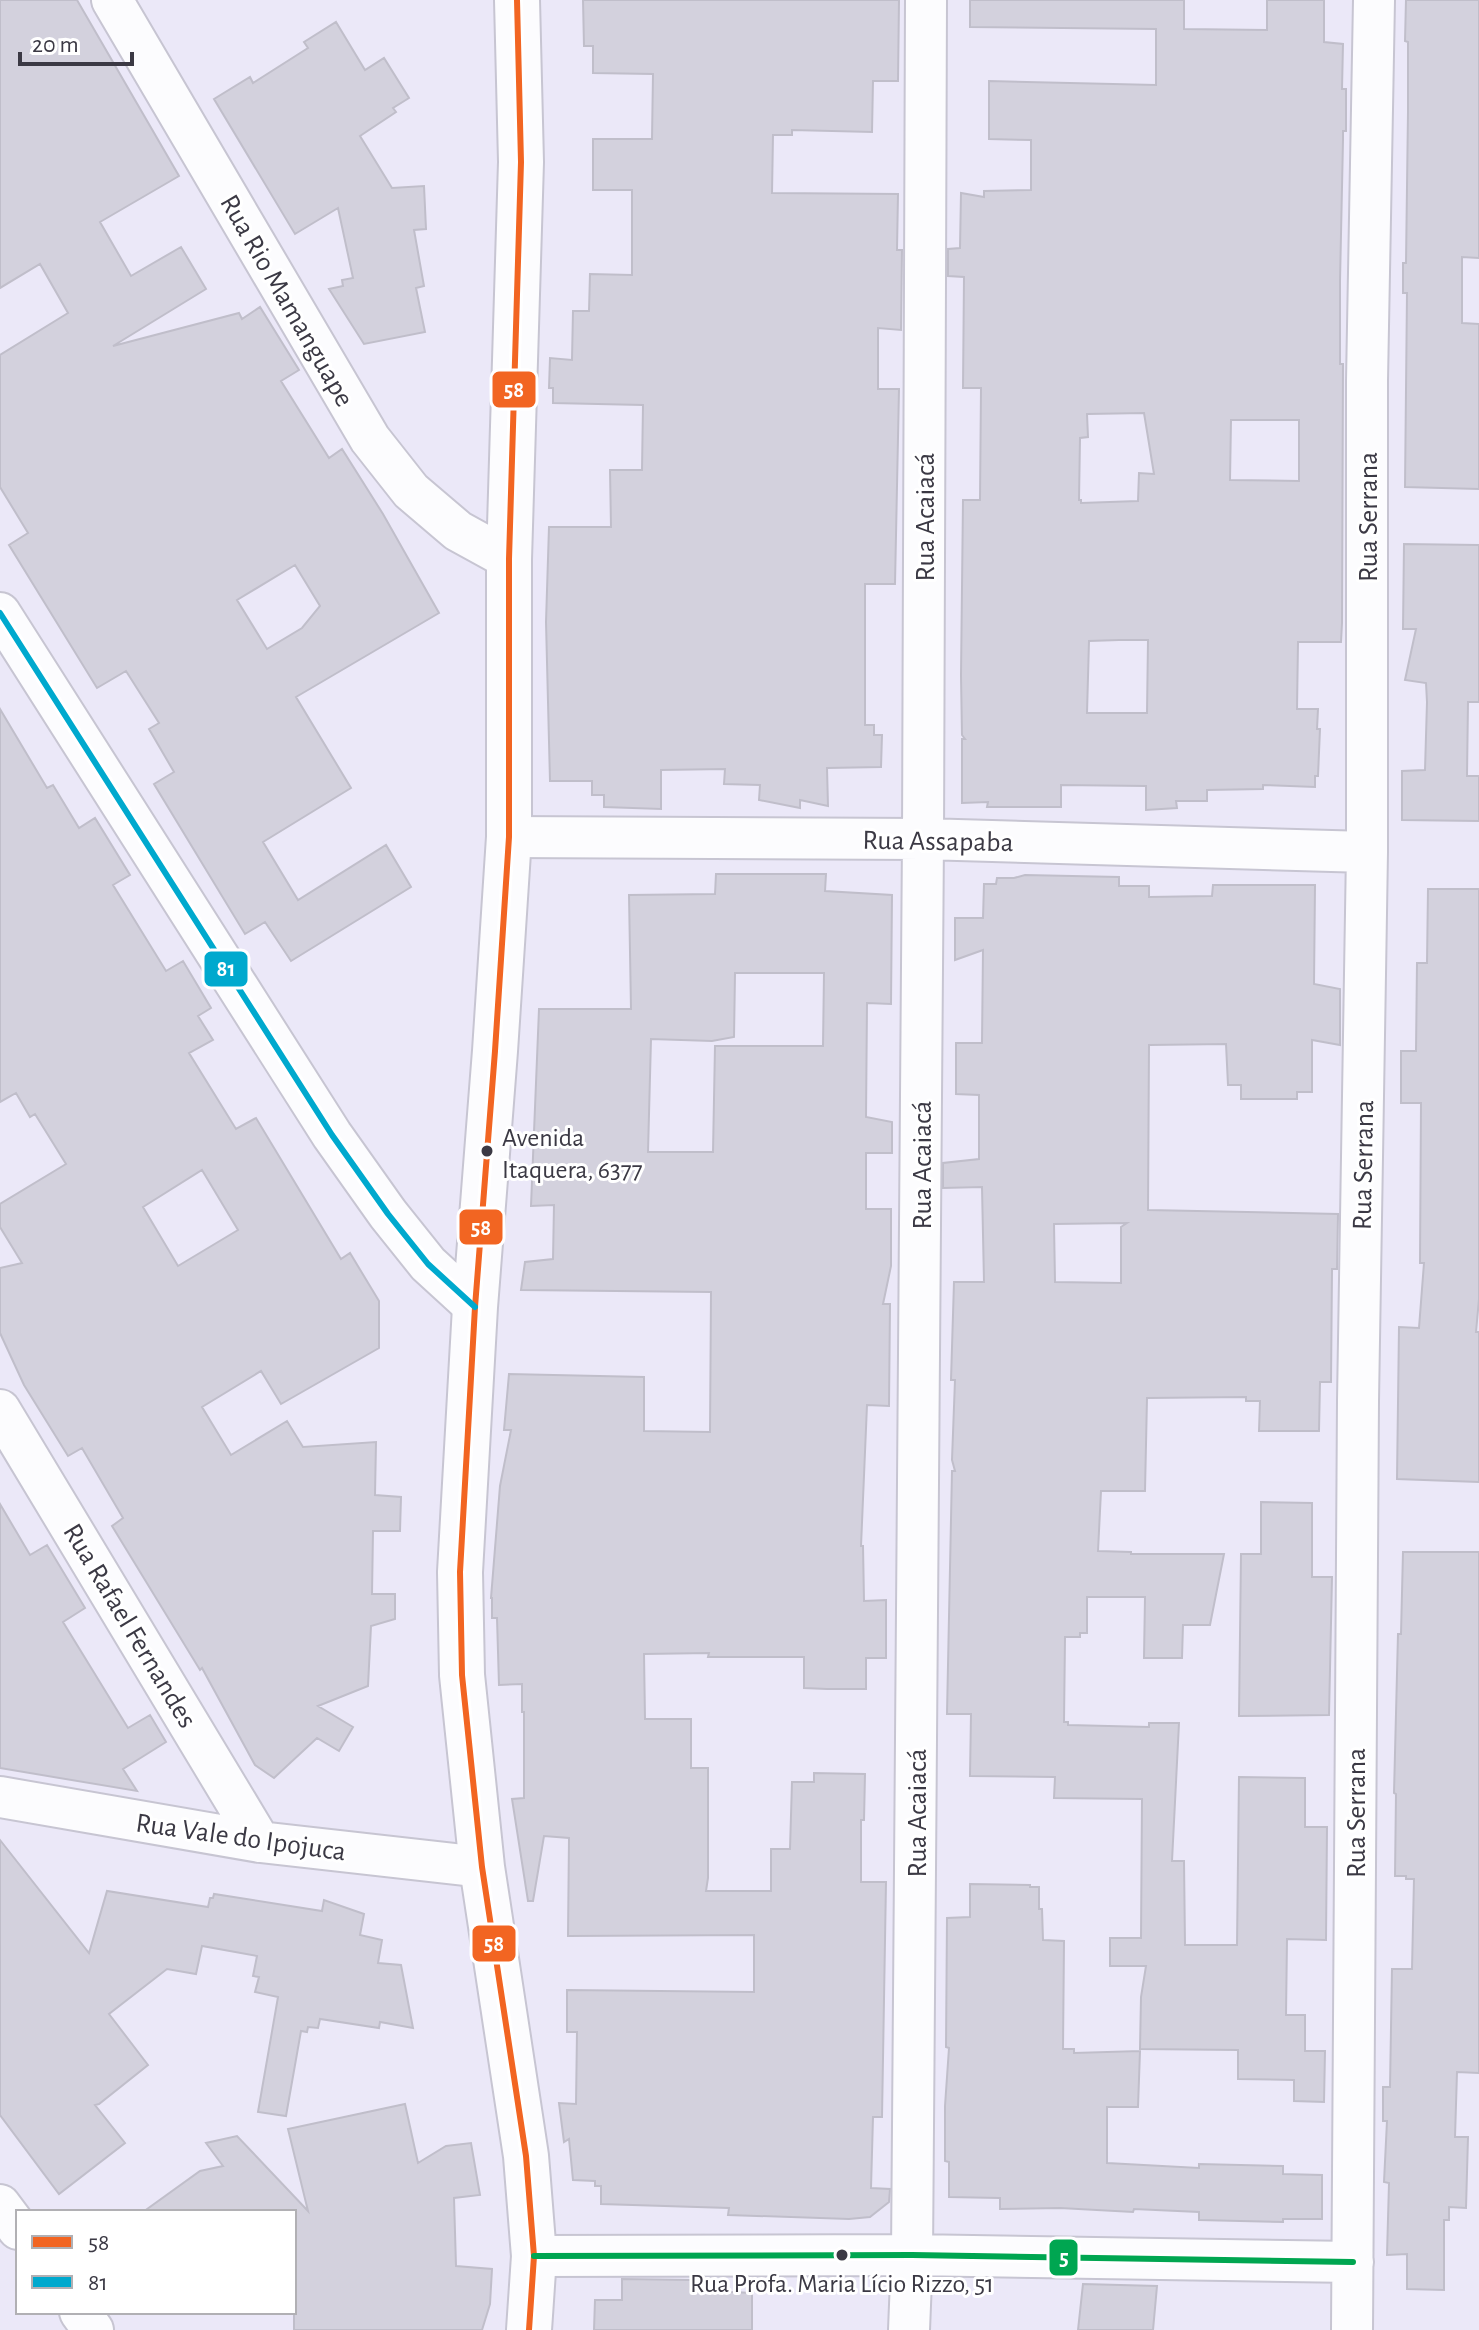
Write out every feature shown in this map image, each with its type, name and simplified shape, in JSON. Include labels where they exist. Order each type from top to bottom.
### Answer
[{"type":"street","name":"Rua Rio Mamanguape","points":[[112,0],[370,439],[411,491],[458,531],[509,559]]},
{"type":"street","points":[[517,0],[521,162],[509,559],[509,837],[475,1307],[460,1572],[462,1675],[482,1867],[526,2156],[534,2256],[529,2330]]},
{"type":"street","name":"Rua Acaiacá","points":[[909,2330],[923,839],[926,0]]},
{"type":"street","name":"Rua Serrana","points":[[1352,2330],[1358,1417],[1367,852],[1367,381],[1374,0]]},
{"type":"street","points":[[0,613],[332,1135],[428,1264],[475,1307]]},
{"type":"street","name":"Rua Assapaba","points":[[509,837],[923,839],[1367,852]]},
{"type":"street","name":"Rua Rafael Fernandes","points":[[0,1410],[260,1842]]},
{"type":"street","name":"Rua Vale do Ipojuca","points":[[0,1797],[260,1842],[482,1867]]},
{"type":"street","points":[[0,2205],[16,2226]]},
{"type":"street","points":[[534,2256],[912,2255],[1353,2262]]},
{"type":"building","points":[[0,0],[77,0],[179,176],[100,222],[131,276],[181,247],[206,289],[113,346],[239,313],[242,319],[260,307],[299,370],[281,381],[329,458],[342,449],[439,613],[296,697],[351,788],[263,842],[298,900],[386,845],[411,887],[291,961],[265,922],[245,934],[154,784],[174,772],[149,729],[159,723],[126,671],[97,688],[9,545],[28,533],[0,487],[0,355],[68,313],[40,264],[0,288]],"holes":[[[295,565],[320,606],[302,628],[267,649],[237,600]]]},
{"type":"building","points":[[583,0],[899,0],[898,81],[873,81],[872,132],[792,130],[792,135],[773,135],[772,193],[898,194],[897,250],[902,250],[901,330],[878,328],[878,389],[899,389],[895,584],[865,584],[865,725],[874,725],[874,735],[882,735],[881,767],[827,768],[828,806],[800,800],[800,808],[759,800],[760,785],[724,784],[725,769],[661,770],[661,809],[604,807],[604,795],[592,795],[592,781],[550,781],[546,622],[549,527],[611,527],[610,470],[642,470],[643,405],[553,403],[553,388],[549,388],[550,358],[572,360],[573,311],[589,311],[590,274],[632,275],[632,190],[593,190],[593,139],[652,139],[653,74],[593,73],[593,46],[584,46]]},
{"type":"building","points":[[970,0],[1184,0],[1184,29],[1267,30],[1267,0],[1324,0],[1324,42],[1343,44],[1342,89],[1346,89],[1340,281],[1340,364],[1343,364],[1342,623],[1341,642],[1298,642],[1297,709],[1318,709],[1317,729],[1320,729],[1315,787],[1263,785],[1263,789],[1207,790],[1207,801],[1176,801],[1177,808],[1146,810],[1146,786],[1061,785],[1061,807],[987,807],[988,802],[962,803],[962,739],[965,739],[962,735],[961,676],[963,500],[980,500],[981,388],[963,388],[964,277],[948,276],[948,249],[960,248],[961,193],[984,197],[984,191],[1031,190],[1031,140],[989,139],[989,81],[1156,85],[1156,29],[970,27]],"holes":[[[1144,413],[1154,474],[1139,473],[1138,501],[1081,503],[1079,500],[1080,438],[1088,437],[1087,414]],[[1231,420],[1299,420],[1299,481],[1230,480]],[[1148,640],[1147,713],[1087,713],[1089,641]]]},
{"type":"building","points":[[1406,0],[1479,0],[1479,258],[1462,257],[1462,323],[1479,324],[1479,489],[1405,487],[1407,293],[1403,293],[1403,263],[1406,263],[1408,112]]},
{"type":"building","points":[[336,22],[365,70],[384,58],[409,98],[393,108],[396,112],[360,136],[392,188],[424,186],[426,229],[414,230],[424,286],[416,288],[425,332],[364,344],[329,289],[343,286],[342,280],[353,278],[338,208],[295,234],[214,99],[250,77],[253,83],[308,48],[304,42]]},
{"type":"building","points":[[1404,544],[1479,545],[1479,702],[1468,702],[1467,776],[1479,776],[1479,821],[1402,820],[1402,771],[1425,770],[1427,702],[1426,683],[1405,680],[1416,629],[1403,629]]},
{"type":"building","points":[[0,709],[47,788],[53,785],[79,828],[95,818],[130,875],[113,885],[166,971],[183,961],[211,1008],[198,1016],[213,1040],[189,1053],[236,1129],[256,1118],[341,1259],[350,1253],[379,1301],[379,1348],[281,1404],[261,1371],[202,1407],[231,1455],[287,1421],[303,1447],[376,1442],[375,1495],[401,1497],[400,1531],[373,1531],[372,1594],[395,1594],[395,1619],[371,1626],[368,1686],[318,1706],[353,1727],[339,1751],[317,1738],[274,1778],[255,1765],[202,1668],[200,1670],[112,1526],[123,1518],[82,1448],[68,1456],[24,1385],[0,1333],[0,1268],[22,1263],[0,1227],[0,1204],[66,1164],[35,1114],[30,1117],[16,1093],[0,1102]],"holes":[[[202,1170],[238,1230],[178,1266],[143,1207]]]},
{"type":"building","points":[[716,874],[826,874],[825,891],[892,895],[891,1004],[867,1003],[866,1117],[892,1122],[892,1153],[866,1153],[866,1209],[891,1209],[891,1266],[883,1304],[890,1304],[889,1406],[867,1405],[861,1546],[864,1601],[886,1600],[886,1658],[866,1658],[866,1689],[827,1689],[804,1688],[804,1657],[644,1654],[645,1719],[691,1719],[691,1768],[708,1768],[706,1891],[771,1891],[771,1849],[790,1849],[792,1782],[814,1782],[814,1773],[865,1774],[861,1882],[886,1882],[882,2117],[873,2117],[871,2188],[890,2189],[889,2202],[870,2217],[728,2215],[729,2208],[601,2204],[601,2186],[595,2186],[595,2181],[573,2180],[569,2139],[564,2142],[559,2103],[576,2104],[577,2032],[567,2032],[567,1990],[754,1992],[754,1935],[568,1936],[569,1838],[544,1836],[533,1901],[528,1901],[512,1799],[524,1798],[522,1684],[499,1685],[497,1618],[492,1618],[491,1598],[500,1486],[511,1430],[504,1430],[509,1374],[644,1377],[644,1431],[710,1432],[711,1292],[521,1290],[525,1262],[553,1259],[554,1205],[531,1206],[539,1009],[631,1009],[629,895],[715,894]],"holes":[[[735,973],[824,973],[823,1046],[715,1046],[713,1152],[648,1152],[651,1039],[712,1041],[734,1037]]]},
{"type":"building","points":[[1025,875],[1119,877],[1119,886],[1149,886],[1149,897],[1212,896],[1213,885],[1315,885],[1314,984],[1340,989],[1340,1045],[1312,1040],[1312,1092],[1297,1092],[1297,1099],[1241,1099],[1241,1085],[1228,1085],[1226,1044],[1149,1045],[1148,1210],[1338,1214],[1337,1269],[1332,1269],[1331,1382],[1320,1382],[1319,1431],[1259,1431],[1260,1401],[1246,1401],[1246,1397],[1147,1398],[1145,1491],[1101,1491],[1098,1551],[1224,1554],[1210,1625],[1183,1625],[1182,1658],[1144,1658],[1145,1597],[1087,1597],[1087,1633],[1080,1633],[1080,1637],[1065,1637],[1064,1722],[1068,1725],[1149,1727],[1149,1723],[1179,1723],[1172,1861],[1184,1861],[1185,1945],[1237,1945],[1239,1777],[1305,1778],[1305,1827],[1327,1827],[1326,1940],[1287,1939],[1286,2015],[1305,2015],[1305,2051],[1325,2051],[1324,2102],[1294,2101],[1294,2080],[1238,2079],[1238,2050],[1140,2049],[1141,1997],[1146,1966],[1110,1966],[1110,1938],[1141,1938],[1142,1799],[1054,1798],[1055,1777],[970,1776],[971,1714],[947,1714],[952,1471],[955,1471],[952,1460],[955,1380],[951,1380],[954,1282],[984,1282],[982,1187],[943,1188],[943,1163],[979,1159],[979,1095],[956,1094],[956,1043],[982,1043],[983,950],[955,960],[955,918],[983,918],[984,884],[996,884],[997,878]],"holes":[[[1127,1223],[1121,1227],[1121,1283],[1055,1282],[1054,1224]]]},
{"type":"building","points":[[1428,889],[1479,889],[1479,1299],[1476,1332],[1479,1332],[1479,1482],[1397,1479],[1399,1327],[1419,1328],[1424,1263],[1420,1263],[1421,1103],[1401,1103],[1401,1051],[1416,1051],[1417,963],[1427,963]]},
{"type":"building","points":[[1261,1502],[1312,1503],[1312,1577],[1332,1577],[1329,1715],[1239,1716],[1241,1554],[1261,1554]]},
{"type":"building","points":[[0,1504],[30,1555],[47,1545],[85,1608],[63,1622],[128,1728],[150,1715],[166,1742],[123,1769],[137,1791],[0,1768]]},
{"type":"building","points":[[1403,1552],[1479,1552],[1479,2073],[1457,2072],[1455,2137],[1468,2137],[1466,2208],[1449,2207],[1449,2220],[1444,2220],[1444,2290],[1407,2289],[1407,2254],[1387,2255],[1389,2183],[1384,2182],[1387,2121],[1383,2121],[1383,2087],[1390,2087],[1392,1969],[1412,1969],[1414,1879],[1395,1876],[1394,1793]]},
{"type":"building","points":[[0,1840],[89,1953],[107,1891],[208,1907],[214,1894],[322,1911],[324,1900],[364,1914],[360,1935],[382,1940],[378,1963],[401,1965],[413,2028],[380,2022],[379,2028],[320,2019],[318,2028],[308,2027],[307,2032],[301,2031],[286,2116],[258,2112],[278,1997],[255,1992],[259,1977],[253,1976],[257,1956],[202,1946],[196,1974],[167,1969],[109,2014],[148,2065],[95,2105],[125,2143],[59,2194],[0,2115]]},
{"type":"building","points":[[970,1884],[1039,1887],[1043,1940],[1064,1941],[1063,2049],[1074,2049],[1074,2053],[1140,2051],[1138,2107],[1107,2107],[1107,2163],[1199,2168],[1199,2164],[1283,2166],[1283,2174],[1322,2175],[1322,2219],[1283,2219],[1283,2222],[1199,2220],[1199,2212],[1000,2209],[1000,2198],[949,2197],[949,2162],[945,2161],[949,2048],[946,2047],[947,1918],[970,1917]]},
{"type":"building","points":[[405,2104],[418,2163],[446,2146],[471,2143],[480,2195],[454,2198],[456,2266],[492,2269],[490,2304],[482,2330],[294,2330],[296,2210],[146,2210],[200,2171],[223,2166],[206,2143],[237,2136],[308,2211],[288,2129]]},
{"type":"building","points":[[622,2279],[692,2280],[692,2290],[752,2293],[752,2330],[594,2330],[595,2300],[622,2300]]},
{"type":"building","points":[[1083,2284],[1157,2286],[1153,2330],[1078,2330]]},
{"type":"transit line","name":"58","points":[[517,0],[521,162],[509,559],[509,837],[475,1307],[460,1572],[462,1675],[482,1867],[526,2156],[534,2256],[529,2330]]},
{"type":"transit line","name":"81","points":[[0,613],[332,1135],[428,1264],[475,1307]]},
{"type":"transit line","name":"5","points":[[534,2256],[912,2255],[1353,2262]]},
{"type":"place","name":"Avenida Itaquera, 6377","points":[[487,1151]]},
{"type":"place","name":"Rua Profa. Maria Lício Rizzo, 51","points":[[842,2255]]}]
